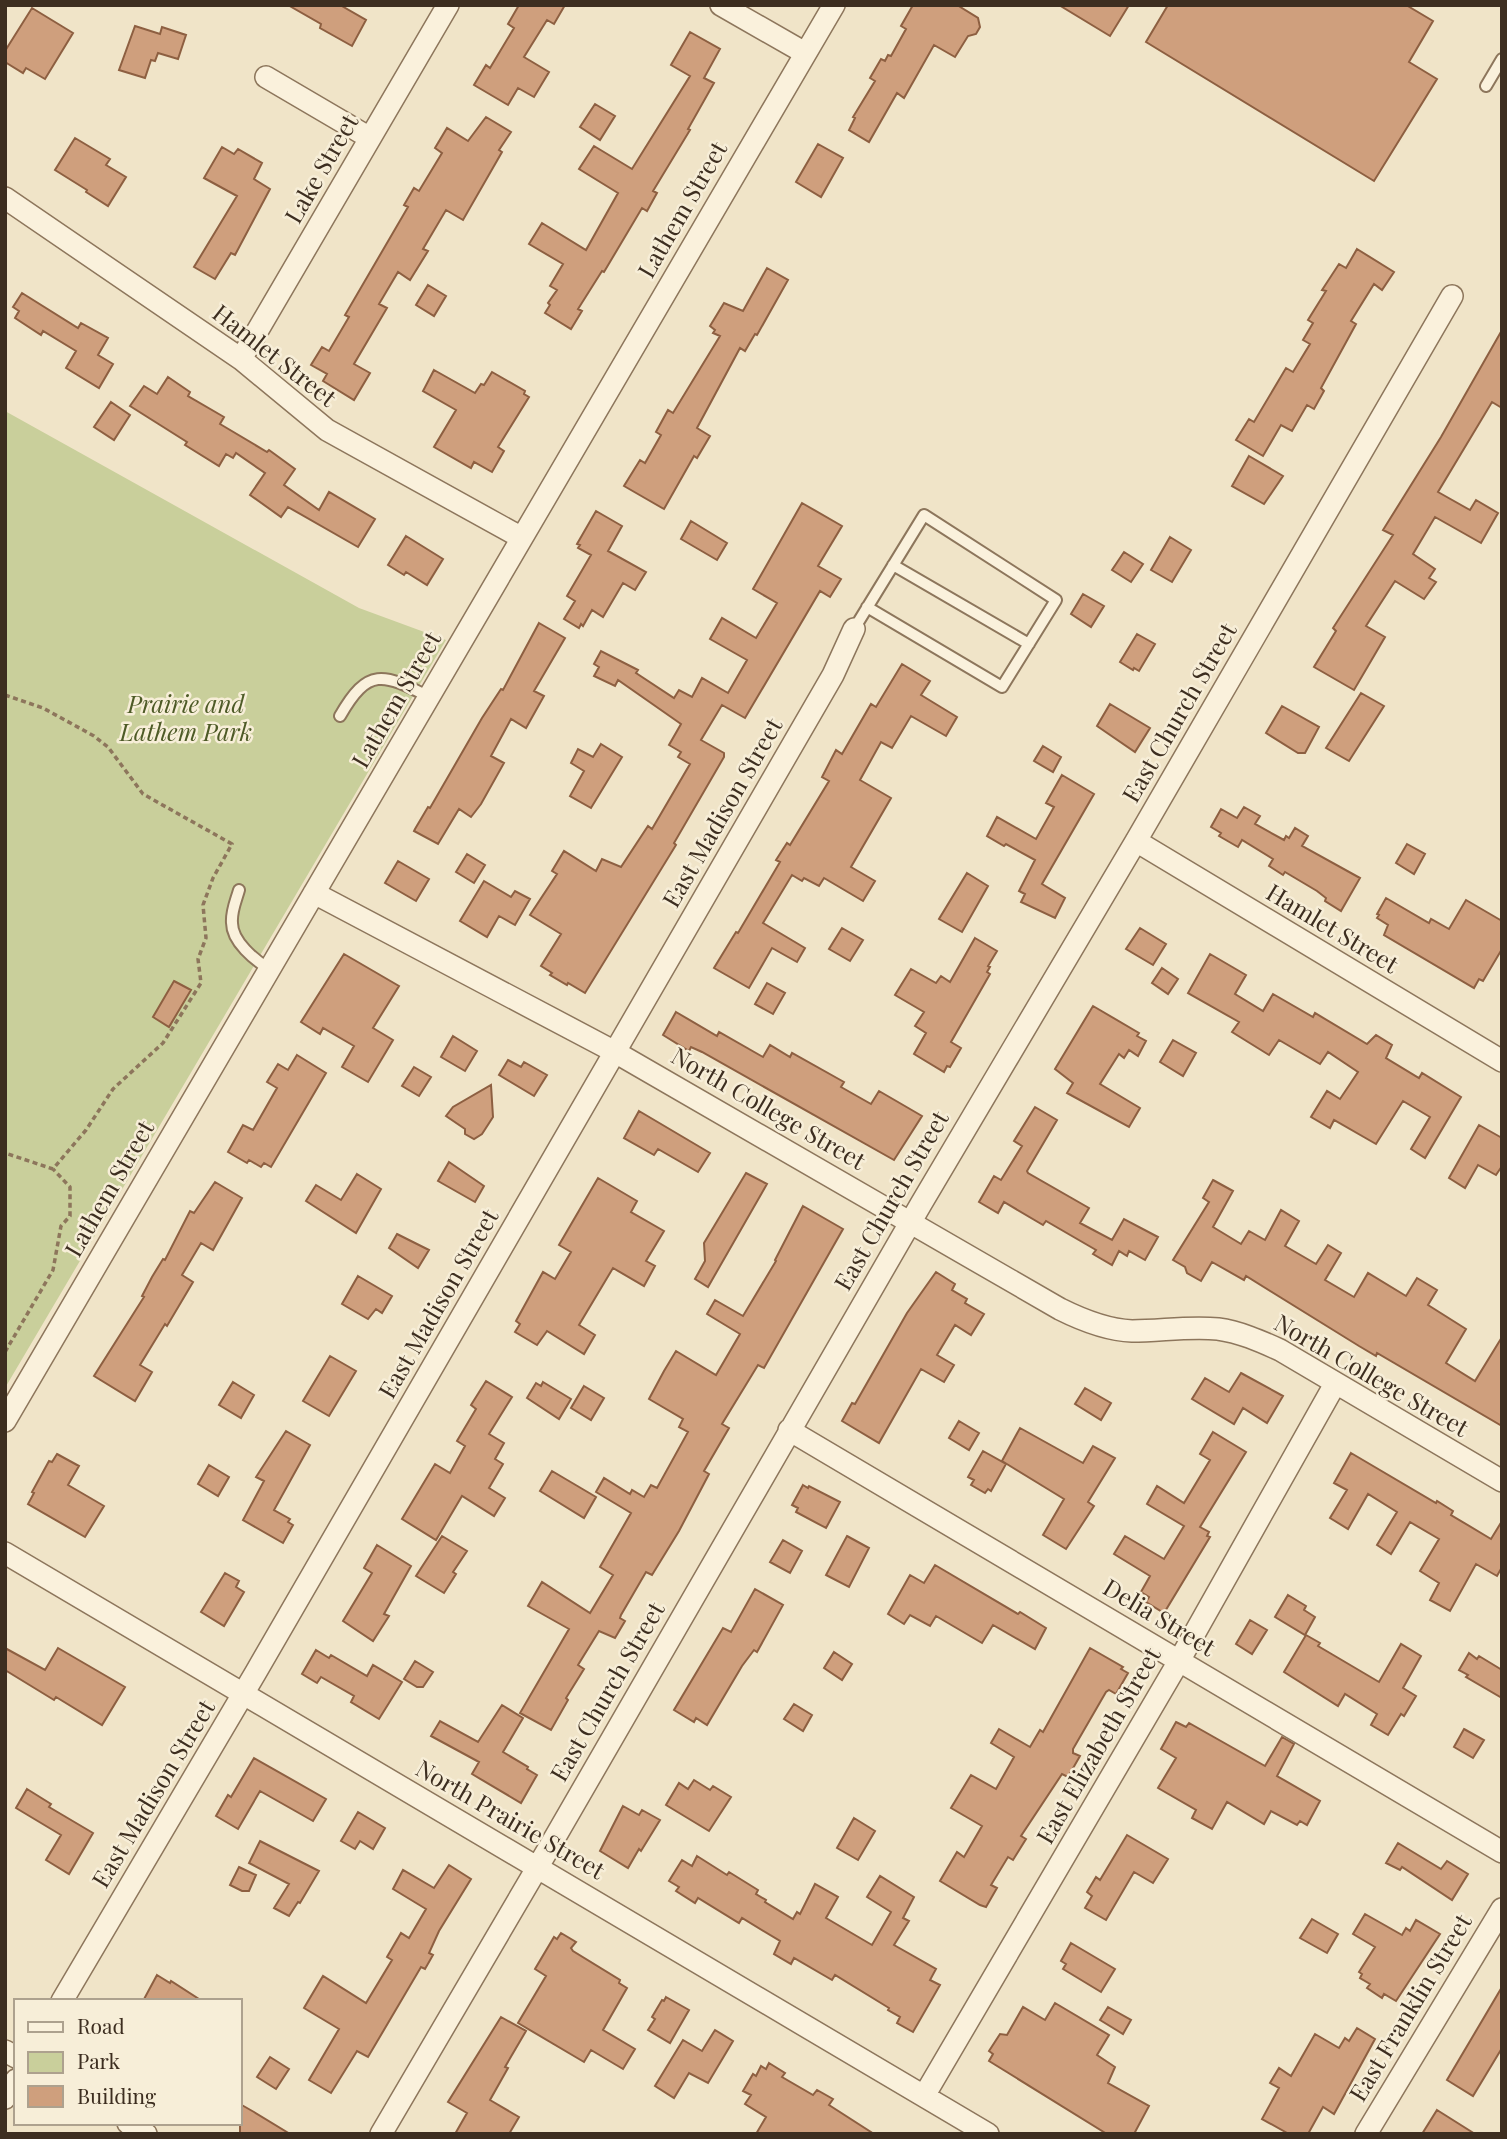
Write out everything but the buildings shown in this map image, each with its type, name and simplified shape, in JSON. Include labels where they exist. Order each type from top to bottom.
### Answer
[{"type":"street","name":"Lake Street","points":[[241,359],[448,5]]},
{"type":"street","points":[[721,5],[805,53]]},
{"type":"street","name":"Lathem Street","points":[[5,1421],[834,5]]},
{"type":"street","points":[[266,77],[370,138]]},
{"type":"street","name":"Hamlet Street","points":[[5,198],[241,359],[327,430],[522,538]]},
{"type":"street","name":"East Church Street","points":[[381,2134],[1452,296]]},
{"type":"street","name":"East Madison Street","points":[[63,1999],[243,1694],[833,675],[854,629]]},
{"type":"street","name":"Hamlet Street","points":[[1136,841],[1502,1061]]},
{"type":"street","name":"North College Street","points":[[314,893],[615,1052],[1078,1318],[1097,1325],[1130,1331],[1201,1328],[1242,1334],[1279,1350],[1502,1481]]},
{"type":"street","name":"East Elizabeth Street","points":[[924,2096],[1179,1661],[1335,1384]]},
{"type":"street","name":"Delia Street","points":[[789,1430],[1502,1852]]},
{"type":"street","name":"North Prairie Street","points":[[5,1553],[988,2134]]},
{"type":"street","name":"East Franklin Street","points":[[1366,2134],[1496,1932],[1502,1909]]},
{"type":"lane","points":[[1486,86],[1502,59]]},
{"type":"lane","points":[[854,629],[867,607],[924,515],[1056,600],[1002,687],[867,607]]},
{"type":"lane","points":[[893,565],[1029,644]]},
{"type":"lane","points":[[340,716],[349,699],[371,680],[387,678],[429,696]]},
{"type":"lane","points":[[239,890],[232,911],[232,927],[254,960],[269,970]]},
{"type":"path","points":[[5,695],[43,708],[94,736],[108,747],[143,794],[232,844],[213,878],[203,905],[206,938],[198,959],[201,983],[163,1043],[113,1089],[86,1130],[53,1169]]},
{"type":"path","points":[[5,1153],[53,1169],[71,1187],[70,1216],[61,1226],[53,1270],[5,1352]]},
{"type":"green space","name":"Prairie and Lathem Park","points":[[5,411],[359,608],[446,640],[5,1388]]}]
